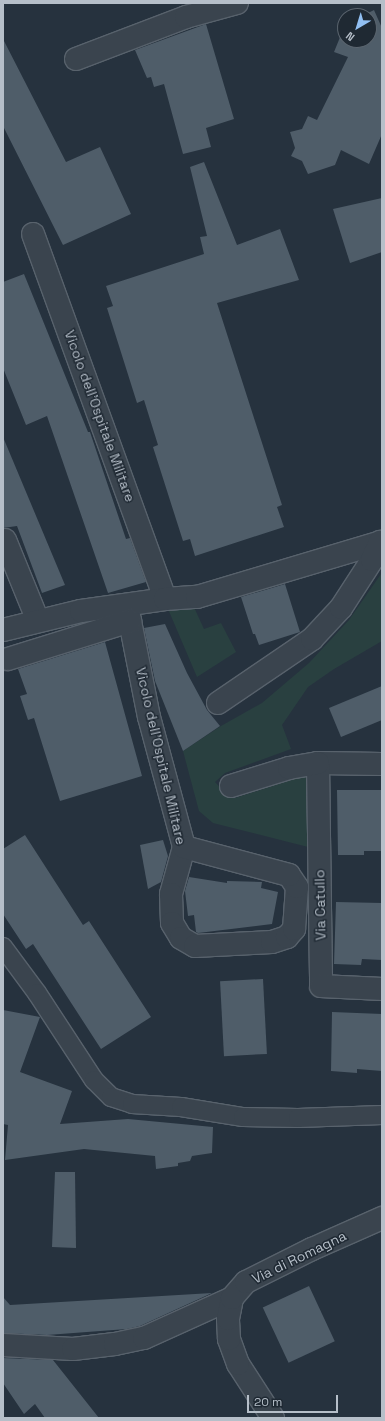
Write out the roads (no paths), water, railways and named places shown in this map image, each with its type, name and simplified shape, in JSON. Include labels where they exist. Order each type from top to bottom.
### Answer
[{"type":"street","points":[[76,59],[186,17],[237,3]]},
{"type":"street","name":"Vicolo dell'Ospitale Militare","points":[[33,234],[165,599]]},
{"type":"street","points":[[4,540],[38,621]]},
{"type":"street","points":[[8,659],[165,599],[197,597],[381,542]]},
{"type":"street","points":[[218,703],[312,639],[341,608],[372,560],[381,542]]},
{"type":"street","points":[[3,630],[81,611],[129,613]]},
{"type":"street","name":"Vicolo dell'Ospitale Militare","points":[[129,613],[149,717],[184,848],[172,894],[172,923],[181,938],[195,946],[272,942],[287,937],[294,928],[298,887],[289,875],[184,848]]},
{"type":"street","name":"Via Catullo","points":[[318,763],[321,986],[382,989]]},
{"type":"street","points":[[231,786],[305,764],[382,764]]},
{"type":"street","name":"Via di Romagna","points":[[232,1298],[246,1282],[312,1249],[382,1218]]},
{"type":"street","points":[[3,1345],[73,1349],[136,1339],[172,1326],[232,1298]]},
{"type":"street","points":[[232,1298],[228,1319],[229,1339],[238,1364],[273,1418]]},
{"type":"lane","points":[[3,947],[94,1080],[111,1097],[132,1104],[181,1107],[243,1117],[298,1118],[382,1115]]}]
